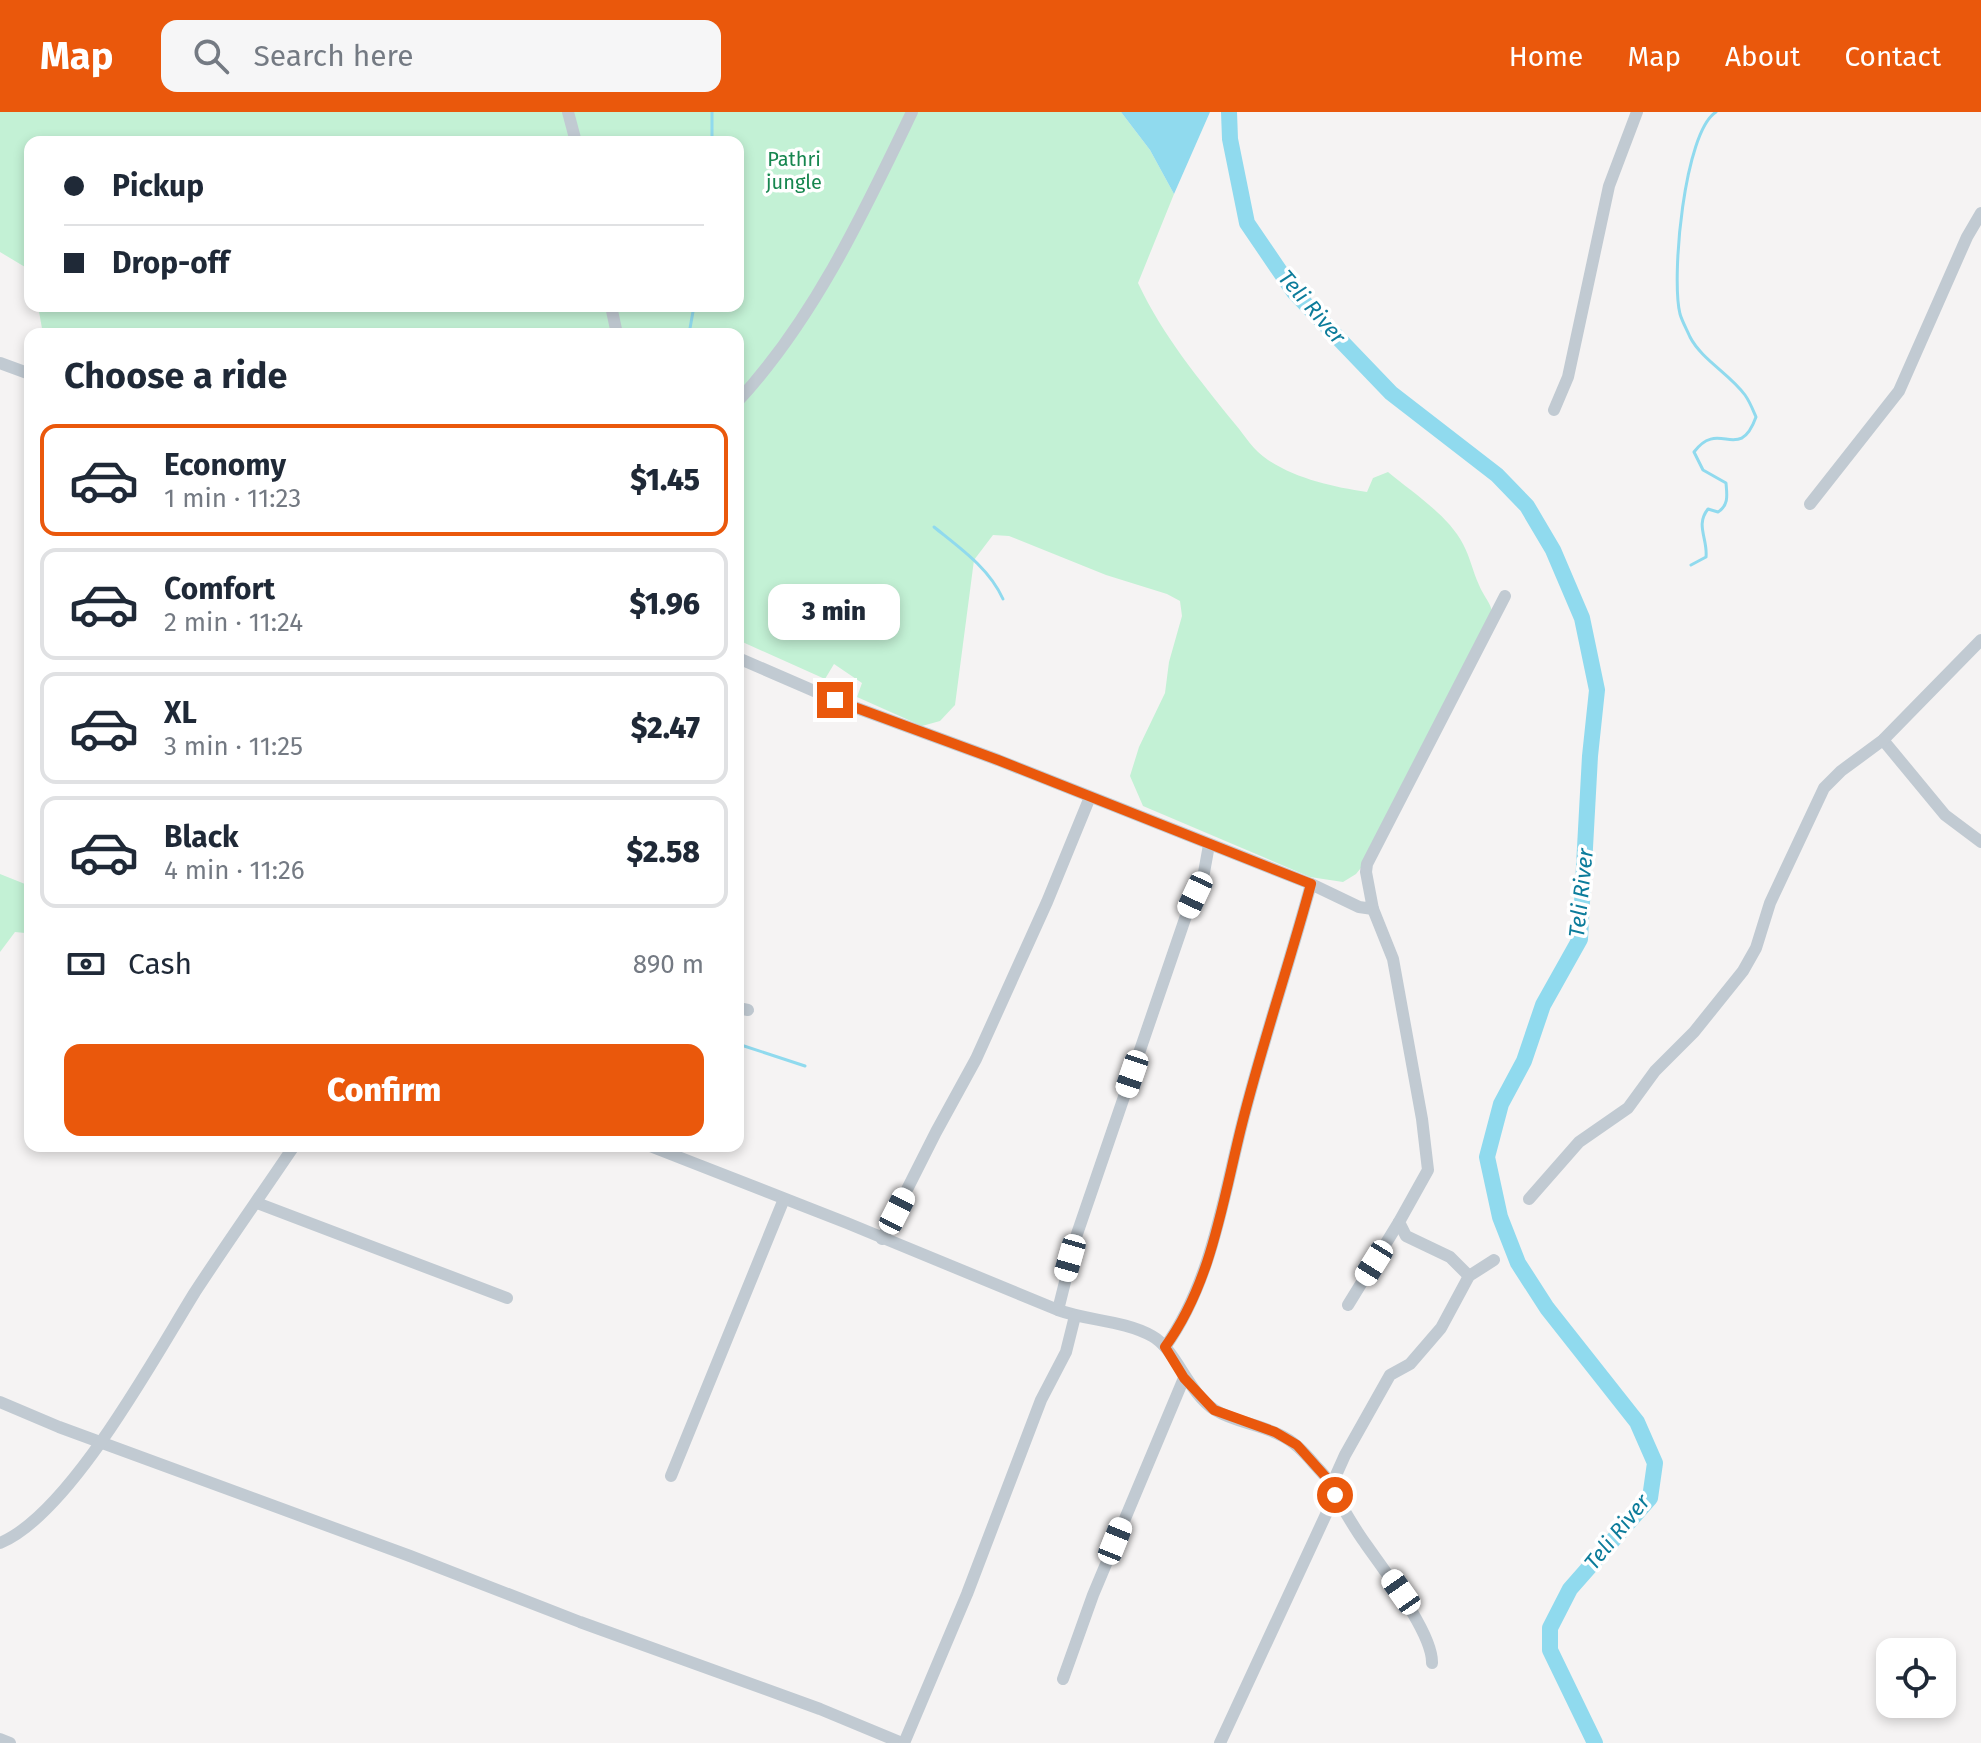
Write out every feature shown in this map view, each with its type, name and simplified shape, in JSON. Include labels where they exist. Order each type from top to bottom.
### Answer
[{"type":"street","points":[[568,112],[574,136]]},
{"type":"street","points":[[744,393],[787,338],[851,238],[912,112]]},
{"type":"street","points":[[1554,410],[1571,361],[1609,186],[1637,112]]},
{"type":"street","points":[[1810,504],[1899,391],[1967,237],[1981,213]]},
{"type":"street","points":[[0,363],[24,372]]},
{"type":"street","points":[[1348,1305],[1428,1170],[1422,1119],[1393,959],[1373,909],[1367,864],[1505,596]]},
{"type":"street","points":[[1529,1199],[1579,1142],[1628,1108],[1655,1071],[1694,1032],[1743,971],[1756,948],[1770,903],[1824,788],[1841,771],[1883,740],[1981,640]]},
{"type":"street","points":[[744,661],[835,700],[1311,884],[1359,907],[1373,909]]},
{"type":"street","points":[[1883,740],[1945,815],[1981,842]]},
{"type":"street","points":[[882,1239],[976,1059],[1047,902],[1090,797]]},
{"type":"street","points":[[1058,1310],[1077,1234],[1187,913],[1203,878],[1209,845]]},
{"type":"street","points":[[1165,1347],[1179,1327],[1202,1274],[1221,1214],[1242,1123],[1311,884]]},
{"type":"street","points":[[0,1543],[15,1537],[48,1509],[100,1442],[198,1288],[290,1152]]},
{"type":"street","points":[[665,1152],[1058,1310],[1110,1321],[1153,1336],[1165,1347],[1184,1378],[1214,1410],[1275,1432],[1297,1445],[1334,1490],[1364,1542],[1401,1592],[1426,1638],[1432,1663]]},
{"type":"street","points":[[671,1476],[784,1199]]},
{"type":"street","points":[[257,1203],[507,1298]]},
{"type":"street","points":[[1399,1222],[1406,1236],[1450,1257],[1469,1276]]},
{"type":"street","points":[[1220,1743],[1334,1490],[1345,1455],[1385,1382],[1390,1375],[1410,1364],[1441,1328],[1469,1276],[1494,1260]]},
{"type":"street","points":[[0,1402],[389,1548],[882,1739],[903,1743],[967,1594],[1041,1400],[1066,1352],[1075,1316]]},
{"type":"street","points":[[1063,1679],[1093,1595],[1184,1378]]},
{"type":"street","points":[[0,1739],[10,1743]]},
{"type":"green space","name":"Pathri jungle","points":[[0,112],[1121,112],[1150,150],[1174,194],[1138,283],[1158,321],[1182,356],[1250,443],[1268,460],[1316,481],[1367,492],[1373,478],[1388,472],[1429,505],[1448,523],[1463,544],[1490,606],[1494,624],[1386,837],[1356,874],[1343,882],[1310,877],[1143,806],[1130,776],[1139,747],[1165,693],[1169,662],[1182,616],[1180,601],[1167,594],[1106,575],[1009,536],[993,535],[974,560],[955,705],[940,721],[922,726],[857,697],[862,683],[834,664],[825,679],[744,643],[744,328],[42,328],[39,312],[744,312],[744,136],[24,136],[24,266],[0,252]]},
{"type":"green space","points":[[0,874],[24,884],[24,933],[15,932],[0,952]]},
{"type":"water","points":[[1121,112],[1210,112],[1174,194],[1150,150]]},
{"type":"waterway","points":[[712,112],[712,136]]},
{"type":"waterway","name":"Teli River","points":[[1229,112],[1230,139],[1247,223],[1294,292],[1391,393],[1497,475],[1527,506],[1553,550],[1582,618],[1597,690],[1590,756],[1580,939],[1543,1005],[1524,1061],[1501,1104],[1487,1157],[1500,1217],[1518,1263],[1547,1308],[1637,1422],[1655,1463],[1650,1498],[1570,1589],[1550,1628],[1550,1650],[1595,1743]]},
{"type":"waterway","name":"Teli River","points":[[1691,565],[1706,557],[1702,526],[1704,515],[1708,509],[1718,512],[1722,509],[1727,496],[1726,483],[1703,470],[1694,452],[1712,439],[1743,438],[1756,417],[1739,387],[1695,345],[1680,314],[1677,270],[1688,175],[1705,125],[1716,112]]},
{"type":"waterway","points":[[690,328],[693,312]]},
{"type":"waterway","points":[[934,527],[982,568],[1003,599]]},
{"type":"waterway","points":[[744,1046],[805,1066]]},
{"type":"route","points":[[835,700],[998,760],[1311,884],[1242,1123],[1210,1249],[1179,1327],[1165,1347],[1184,1378],[1214,1410],[1275,1432],[1297,1445],[1332,1484],[1335,1495]]}]
